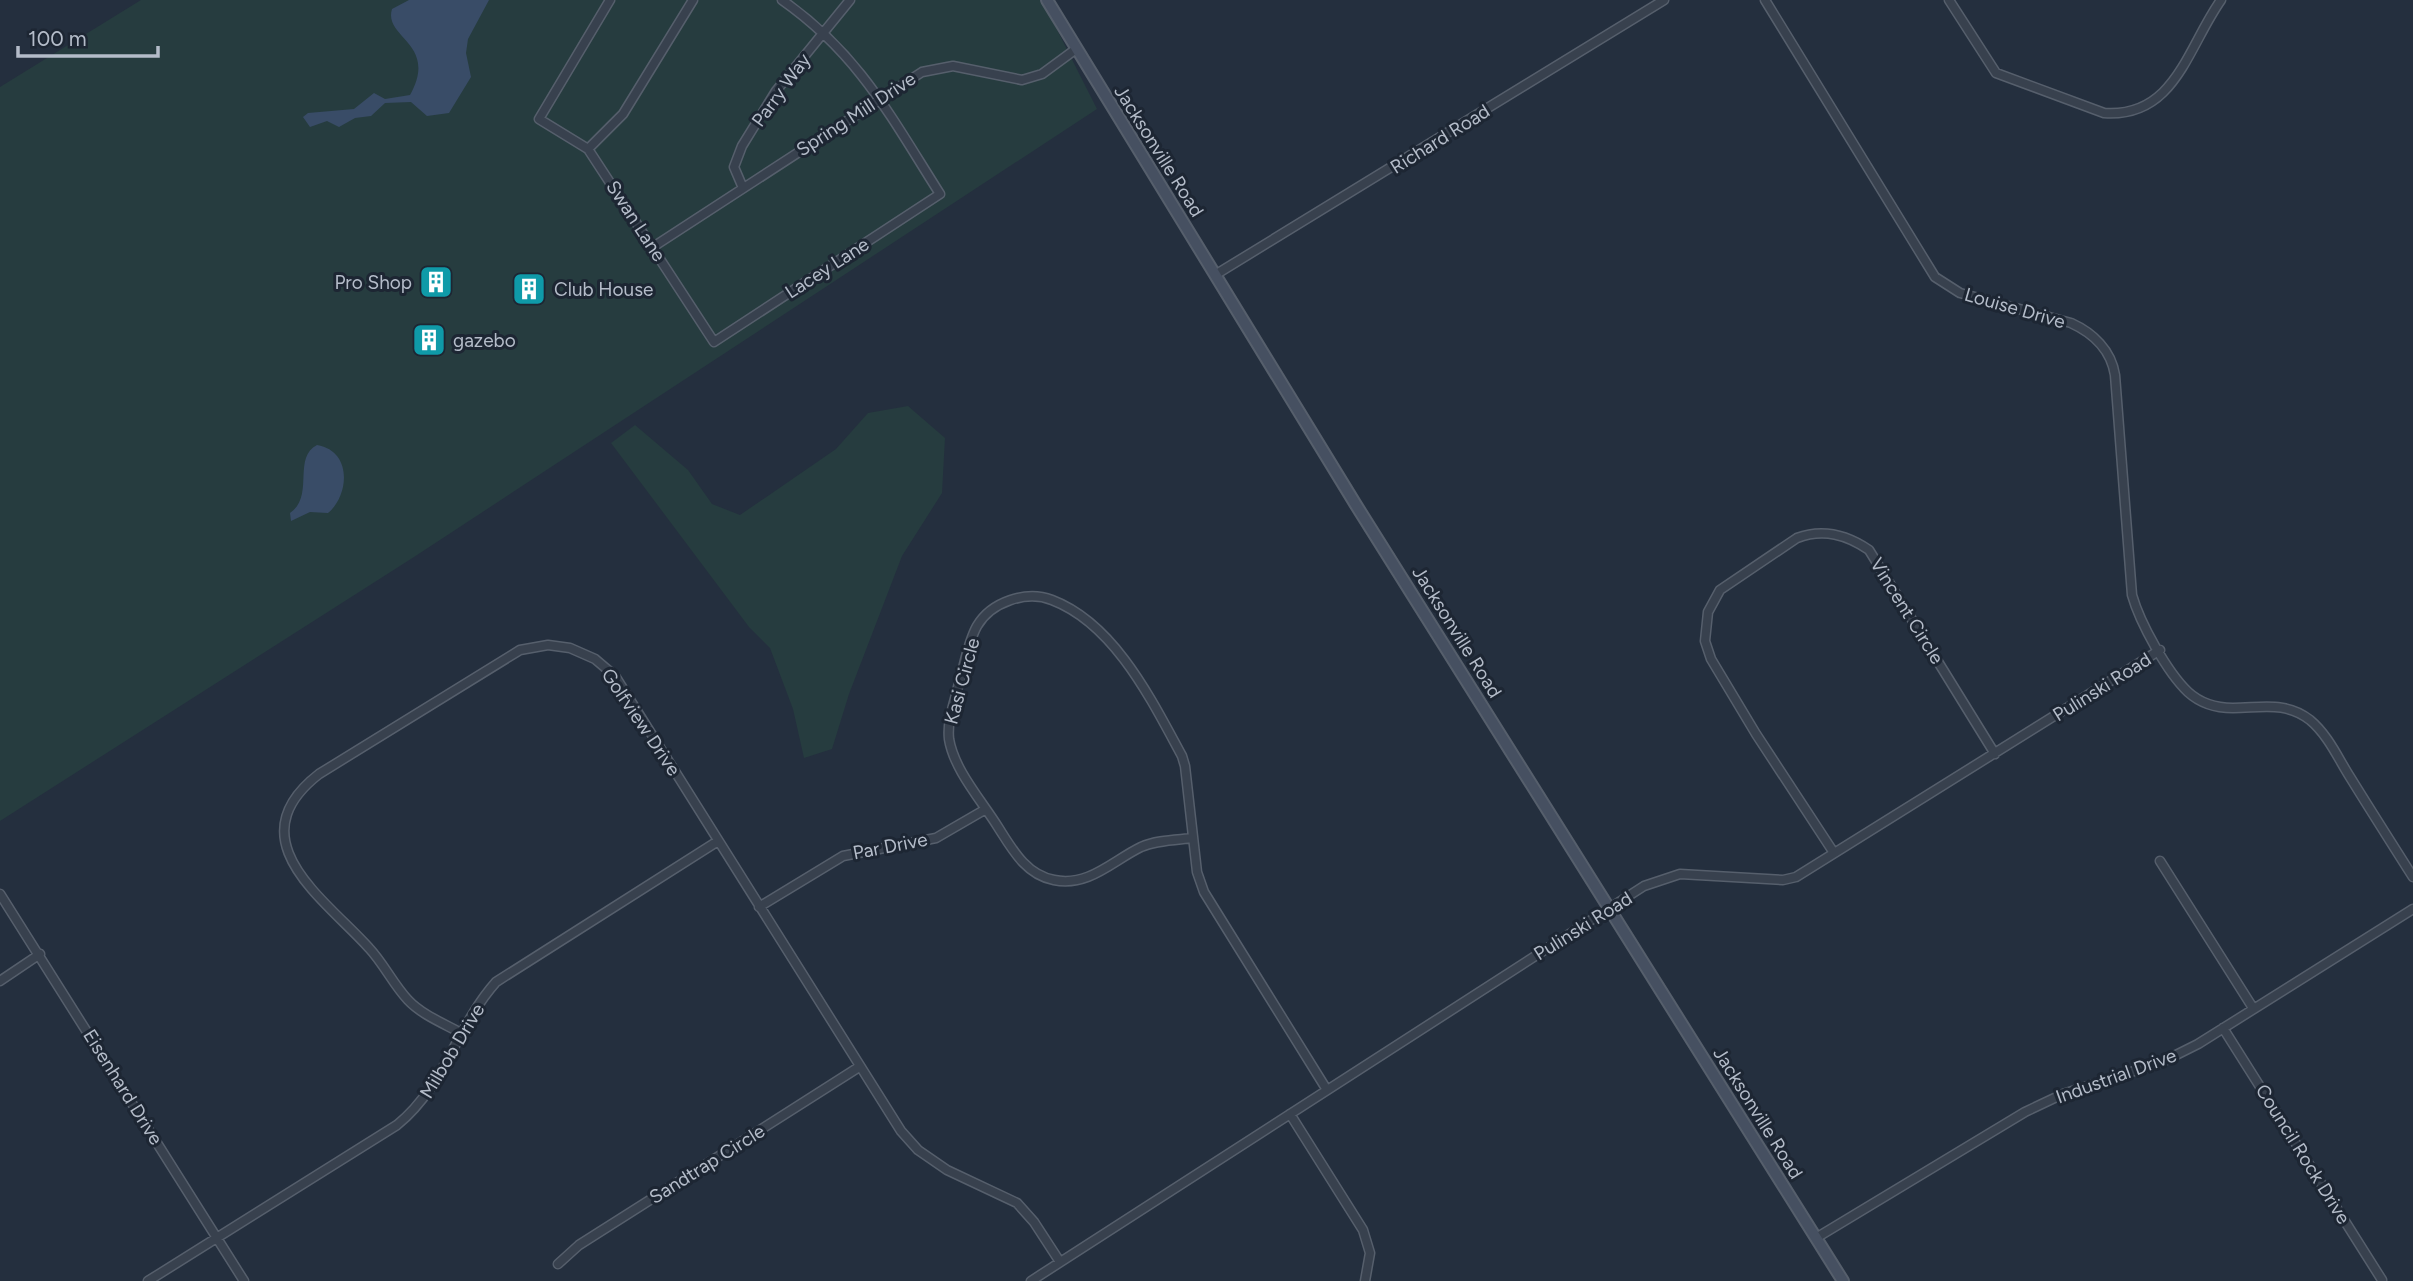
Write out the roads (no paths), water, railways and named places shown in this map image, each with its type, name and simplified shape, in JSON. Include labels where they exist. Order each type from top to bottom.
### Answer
[{"type":"main road","name":"Jacksonville Road","points":[[1047,0],[1215,275],[1843,1281]]},
{"type":"street","name":"Swan Lane","points":[[610,0],[539,119],[588,149],[714,342]]},
{"type":"street","points":[[588,149],[623,114],[693,0]]},
{"type":"street","points":[[782,0],[848,55],[879,99]]},
{"type":"street","name":"Parry Way","points":[[743,188],[734,167],[742,146],[776,91],[850,0]]},
{"type":"street","name":"Richard Road","points":[[1215,275],[1664,0]]},
{"type":"street","name":"Louise Drive","points":[[1765,0],[1935,277],[1960,293],[2071,323],[2082,328],[2104,348],[2115,375],[2132,595],[2160,650],[2189,693],[2210,705],[2290,709],[2312,722],[2331,746],[2413,877]]},
{"type":"street","points":[[1949,0],[1996,73],[2104,113],[2118,114],[2149,106],[2164,93],[2221,0]]},
{"type":"street","name":"Spring Mill Drive","points":[[653,247],[922,72],[953,66],[1022,80],[1042,74],[1076,49]]},
{"type":"street","name":"Lacey Lane","points":[[714,342],[940,194],[879,99]]},
{"type":"street","name":"Vincent Circle","points":[[1834,853],[1756,734],[1711,659],[1705,641],[1708,611],[1720,590],[1797,538],[1811,534],[1836,534],[1869,550],[1995,754]]},
{"type":"street","name":"Kasi Circle","points":[[1193,838],[1141,848],[1084,879],[1054,880],[1028,868],[986,809],[952,751],[948,730],[951,713],[979,623],[1004,603],[1037,597],[1055,601],[1089,624],[1114,646],[1182,756],[1193,838],[1197,872],[1204,892],[1328,1090]]},
{"type":"street","name":"Golfview Drive","points":[[463,1034],[410,1002],[369,948],[308,887],[294,867],[286,838],[288,820],[304,788],[319,774],[512,653],[557,646],[588,655],[608,668],[901,1131],[918,1150],[947,1170],[1017,1203],[1034,1222],[1060,1262]]},
{"type":"street","name":"Pulinski Road","points":[[1031,1281],[1644,887],[1669,876],[1693,873],[1783,880],[1796,877],[2160,650]]},
{"type":"street","name":"Par Drive","points":[[759,907],[843,856],[936,838],[986,809]]},
{"type":"street","name":"Milbob Drive","points":[[148,1281],[397,1125],[421,1104],[438,1080],[488,991],[516,966],[718,841]]},
{"type":"street","points":[[2160,861],[2253,1008]]},
{"type":"street","name":"Eisenhard Drive","points":[[0,894],[244,1281]]},
{"type":"street","name":"Industrial Drive","points":[[1816,1238],[2025,1112],[2063,1094],[2162,1062],[2223,1028],[2413,909]]},
{"type":"street","points":[[0,981],[40,954]]},
{"type":"street","name":"Council Rock Drive","points":[[2223,1028],[2382,1280]]},
{"type":"street","name":"Sandtrap Circle","points":[[558,1264],[579,1245],[859,1067]]},
{"type":"street","points":[[1290,1114],[1363,1230],[1370,1253],[1365,1281]]},
{"type":"water","points":[[409,0],[489,0],[468,39],[466,53],[471,77],[449,113],[427,116],[411,102],[385,103],[371,116],[355,118],[339,127],[327,121],[310,127],[303,117],[308,113],[354,109],[374,93],[385,99],[410,95],[417,78],[418,64],[415,53],[391,19],[392,9]]},
{"type":"water","points":[[317,445],[329,449],[342,465],[344,475],[340,496],[328,513],[310,512],[291,521],[290,513],[301,497],[306,459]]},
{"type":"place","name":"Pro Shop","points":[[436,282]]},
{"type":"place","name":"Club House","points":[[529,289]]},
{"type":"place","name":"gazebo","points":[[429,340]]}]
